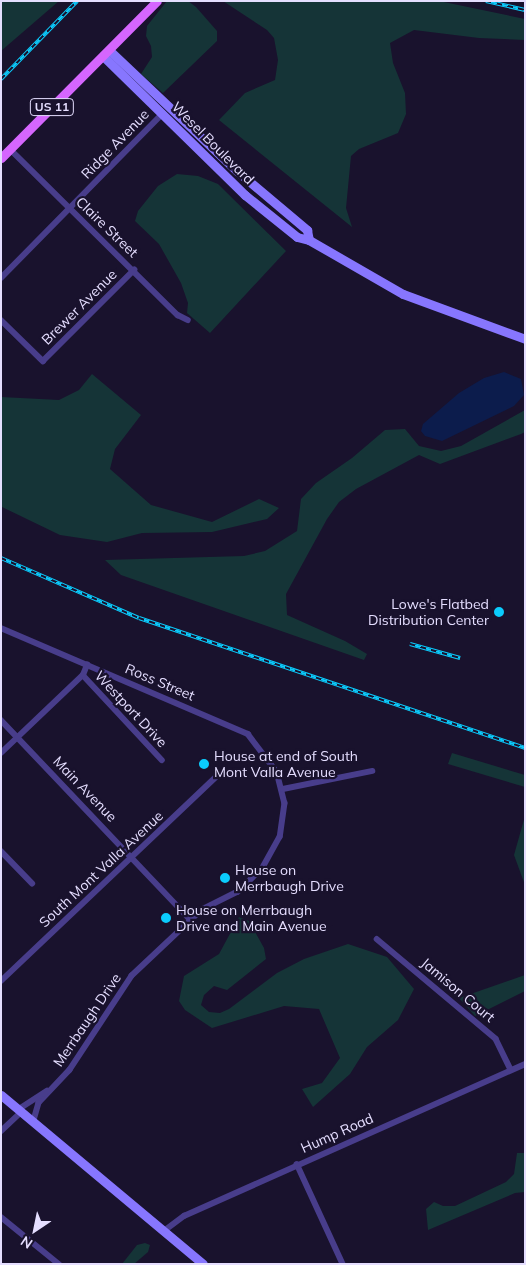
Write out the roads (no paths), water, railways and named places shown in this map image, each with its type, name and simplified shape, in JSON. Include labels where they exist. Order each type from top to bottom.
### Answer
[{"type":"main road","name":"US 11","points":[[1,158],[157,1]]},
{"type":"main road","name":"Wesel Boulevard","points":[[106,53],[162,113],[245,195],[297,238],[309,240],[403,294],[525,339]]},
{"type":"main road","name":"Wesel Boulevard","points":[[106,53],[236,171],[306,230],[309,240]]},
{"type":"main road","points":[[1,1094],[59,1147],[74,1154]]},
{"type":"main road","points":[[1,1102],[34,1121],[203,1264]]},
{"type":"street","name":"Ridge Avenue","points":[[1,278],[162,113]]},
{"type":"street","name":"Claire Street","points":[[10,149],[178,315],[188,320]]},
{"type":"street","name":"Brewer Avenue","points":[[1,320],[43,361],[134,270]]},
{"type":"street","name":"Ross Street","points":[[1,628],[248,734],[268,757],[283,789]]},
{"type":"street","points":[[1,753],[83,675],[87,665]]},
{"type":"street","name":"Westport Drive","points":[[83,675],[162,760]]},
{"type":"street","name":"Main Avenue","points":[[1,720],[191,920]]},
{"type":"street","points":[[283,789],[372,771]]},
{"type":"street","name":"South Mont Valla Avenue","points":[[1,981],[218,775]]},
{"type":"street","name":"Merrbaugh Drive","points":[[34,1121],[36,1106],[70,1070],[125,984],[202,910],[238,892],[270,858],[283,826],[283,789]]},
{"type":"street","points":[[1,851],[32,883]]},
{"type":"street","name":"Jamison Court","points":[[378,939],[496,1039],[511,1070]]},
{"type":"street","name":"Hump Road","points":[[164,1231],[184,1216],[525,1064]]},
{"type":"street","name":"Merrbaugh Drive","points":[[1,1131],[19,1112],[53,1088]]},
{"type":"street","points":[[297,1164],[343,1264]]},
{"type":"street","points":[[1,1217],[59,1264]]},
{"type":"water","points":[[504,372],[521,379],[524,395],[514,406],[442,441],[425,436],[421,431],[423,424],[459,393],[484,378]]},
{"type":"railway","points":[[1,79],[77,1]]},
{"type":"railway","points":[[486,1],[525,10]]},
{"type":"railway","points":[[1,558],[139,618],[525,748]]},
{"type":"railway","points":[[410,644],[460,658]]},
{"type":"place","name":"Lowe's Flatbed Distribution Center","points":[[499,612]]},
{"type":"place","name":"House at end of South Mont Valla Avenue","points":[[204,764]]},
{"type":"place","name":"House on Merrbaugh Drive","points":[[225,878]]},
{"type":"place","name":"House on Merrbaugh Drive and Main Avenue","points":[[166,918]]}]
